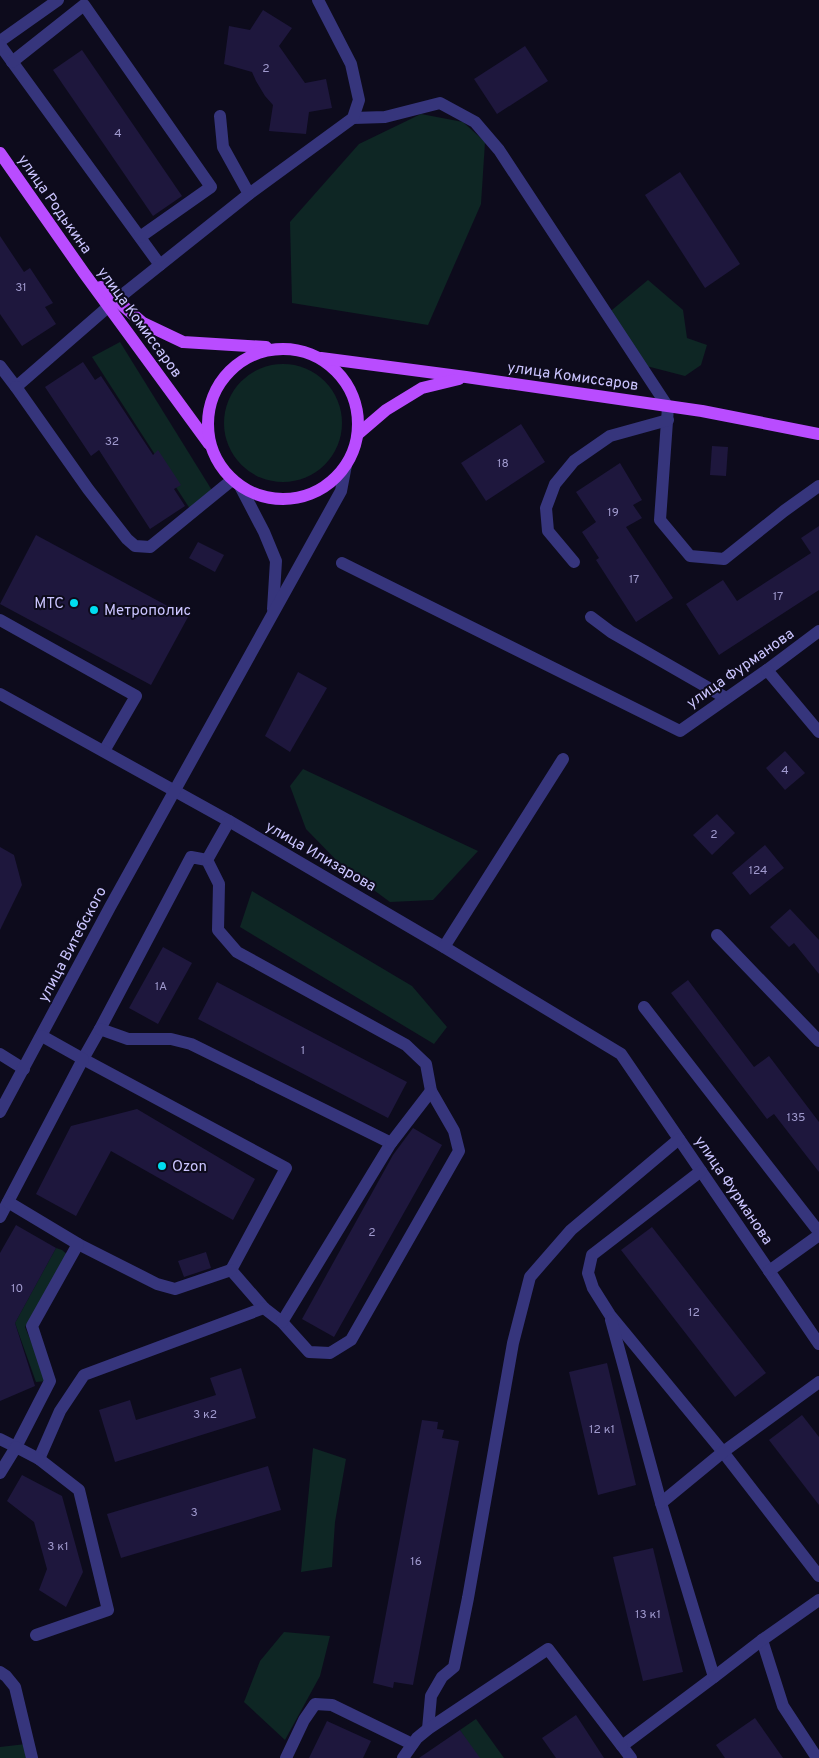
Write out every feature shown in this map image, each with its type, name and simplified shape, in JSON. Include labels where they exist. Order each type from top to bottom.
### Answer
[{"type":"main road","name":"улица Родькина","points":[[0,154],[84,273]]},
{"type":"main road","name":"улица Комиссаров","points":[[84,273],[113,303],[210,446]]},
{"type":"main road","name":"улица Комиссаров","points":[[113,303],[144,323],[183,342],[280,348]]},
{"type":"main road","points":[[280,348],[301,350],[321,358],[338,372],[351,390],[358,412],[358,434],[354,450],[346,465],[330,483],[309,495],[285,500],[261,497],[236,483],[218,464],[210,446],[207,423],[211,400],[221,380],[237,364],[257,353],[280,348]]},
{"type":"main road","name":"улица Комиссаров","points":[[321,358],[702,411],[819,434]]},
{"type":"main road","points":[[358,434],[386,410],[422,388],[466,377]]},
{"type":"street","points":[[58,0],[0,43],[160,265]]},
{"type":"street","points":[[318,0],[351,64],[359,100],[353,118]]},
{"type":"street","points":[[12,62],[84,5],[211,187],[140,237]]},
{"type":"street","points":[[16,386],[113,303],[249,194],[353,118],[385,117],[440,103],[475,122],[499,150],[668,407],[660,520],[690,556],[724,559],[784,511],[819,486]]},
{"type":"street","points":[[220,116],[223,148],[249,194]]},
{"type":"street","points":[[0,366],[88,489],[127,539],[135,546],[150,547],[236,483],[264,532],[276,561],[273,611]]},
{"type":"street","points":[[574,562],[548,530],[546,508],[555,484],[574,461],[610,436],[668,420]]},
{"type":"street","name":"улица Витебского","points":[[0,1112],[174,790],[341,491],[346,465]]},
{"type":"street","name":"улица Фурманова","points":[[342,563],[680,731],[819,631]]},
{"type":"street","points":[[591,618],[611,632],[726,698]]},
{"type":"street","points":[[0,620],[136,696],[104,751]]},
{"type":"street","points":[[767,670],[819,732]]},
{"type":"street","name":"улица Илизарова","points":[[0,694],[174,790],[444,947],[621,1054]]},
{"type":"street","points":[[444,947],[563,759]]},
{"type":"street","points":[[207,860],[229,822]]},
{"type":"street","points":[[0,1217],[191,857],[207,860]]},
{"type":"street","points":[[207,860],[219,884],[218,930],[237,952],[406,1045],[426,1064],[431,1091],[454,1131],[460,1151],[351,1340],[330,1353],[309,1352],[282,1322],[264,1308],[231,1270]]},
{"type":"street","points":[[718,935],[819,1041]]},
{"type":"street","points":[[644,1007],[819,1234],[769,1271]]},
{"type":"street","points":[[100,1029],[128,1039],[171,1039],[192,1044],[391,1142]]},
{"type":"street","points":[[8,1202],[78,1244],[157,1284],[176,1289],[231,1270],[286,1168],[42,1036]]},
{"type":"street","points":[[0,1054],[24,1069]]},
{"type":"street","name":"улица Фурманова","points":[[621,1054],[819,1344]]},
{"type":"street","points":[[282,1322],[391,1142],[431,1091]]},
{"type":"street","points":[[428,1729],[431,1696],[442,1678],[454,1667],[513,1343],[530,1277],[571,1230],[679,1139]]},
{"type":"street","points":[[701,1171],[592,1255],[588,1273],[593,1288],[610,1315],[724,1452],[819,1576]]},
{"type":"street","points":[[0,1473],[16,1447],[50,1381],[32,1326],[78,1244]]},
{"type":"street","points":[[39,1459],[60,1411],[84,1375],[264,1308]]},
{"type":"street","points":[[610,1315],[661,1503],[714,1677]]},
{"type":"street","points":[[661,1503],[724,1452],[819,1382]]},
{"type":"street","points":[[0,1439],[39,1459],[80,1490],[108,1610],[36,1635]]},
{"type":"street","points":[[622,1746],[762,1640],[819,1600]]},
{"type":"street","points":[[762,1640],[783,1706],[817,1756]]},
{"type":"street","points":[[403,1758],[412,1744],[428,1729],[548,1650],[630,1758]]},
{"type":"street","points":[[0,1672],[15,1687],[32,1758]]},
{"type":"street","points":[[286,1758],[304,1720],[315,1704],[332,1705],[412,1744]]},
{"type":"green space","points":[[421,114],[463,122],[485,142],[481,204],[428,325],[292,303],[290,222],[359,144]]},
{"type":"green space","points":[[648,280],[683,310],[687,338],[707,345],[701,365],[685,376],[631,362],[606,315]]},
{"type":"green space","points":[[120,342],[213,492],[192,512],[92,357]]},
{"type":"green space","points":[[283,364],[306,368],[325,381],[338,400],[342,423],[338,446],[325,465],[306,478],[283,482],[260,478],[241,465],[228,446],[224,423],[228,400],[241,381],[260,368]]},
{"type":"green space","points":[[303,769],[478,851],[433,900],[390,902],[344,868],[306,829],[290,786]]},
{"type":"green space","points":[[252,891],[412,986],[447,1027],[434,1044],[240,927]]},
{"type":"green space","points":[[56,1248],[62,1250],[70,1257],[25,1327],[47,1381],[36,1382],[15,1323]]},
{"type":"green space","points":[[313,1448],[346,1459],[335,1522],[332,1567],[301,1572]]},
{"type":"green space","points":[[284,1632],[330,1636],[320,1676],[285,1740],[244,1702],[260,1661]]},
{"type":"green space","points":[[476,1719],[504,1758],[478,1758],[460,1730]]},
{"type":"green space","points":[[26,1744],[29,1758],[0,1758],[0,1747]]},
{"type":"building","points":[[263,10],[292,28],[279,46],[305,83],[326,79],[332,108],[309,112],[306,134],[269,131],[273,105],[265,96],[252,72],[224,64],[229,26],[250,30]]},
{"type":"building","points":[[525,46],[548,81],[497,114],[474,79]]},
{"type":"building","points":[[82,50],[182,196],[153,216],[53,70]]},
{"type":"building","points":[[680,172],[740,264],[705,288],[645,195]]},
{"type":"building","points":[[0,236],[24,272],[30,268],[53,303],[45,307],[56,324],[22,346],[0,314]]},
{"type":"building","points":[[83,362],[95,380],[101,376],[153,455],[158,450],[181,485],[174,489],[185,506],[150,529],[99,450],[91,456],[45,387]]},
{"type":"building","points":[[521,424],[545,462],[486,501],[461,463]]},
{"type":"building","points":[[712,446],[728,447],[726,476],[710,475]]},
{"type":"building","points":[[620,463],[642,500],[633,505],[642,518],[626,527],[673,598],[636,622],[596,560],[599,558],[582,532],[596,522],[576,492]]},
{"type":"building","points":[[819,526],[819,590],[719,655],[686,604],[723,580],[737,601],[811,553],[801,538]]},
{"type":"building","name":"Метрополис","points":[[36,535],[188,617],[151,685],[0,604]]},
{"type":"building","points":[[198,542],[224,555],[215,572],[189,558]]},
{"type":"building","points":[[298,672],[327,688],[290,752],[265,736]]},
{"type":"building","points":[[785,751],[805,773],[785,790],[766,768]]},
{"type":"building","points":[[717,814],[735,833],[712,855],[693,835]]},
{"type":"building","points":[[765,845],[784,868],[750,895],[732,873]]},
{"type":"building","points":[[0,847],[14,855],[22,885],[0,930]]},
{"type":"building","points":[[790,909],[819,940],[819,974],[794,943],[789,947],[770,927]]},
{"type":"building","points":[[163,947],[192,963],[158,1024],[129,1008]]},
{"type":"building","points":[[688,980],[754,1067],[769,1056],[819,1122],[819,1172],[774,1114],[767,1119],[671,993]]},
{"type":"building","points":[[217,982],[407,1082],[388,1118],[198,1019]]},
{"type":"building","points":[[137,1109],[255,1179],[233,1220],[111,1151],[76,1216],[36,1194],[71,1126]]},
{"type":"building","points":[[413,1128],[442,1145],[334,1337],[302,1319],[393,1155]]},
{"type":"building","points":[[16,1225],[56,1248],[15,1323],[35,1386],[0,1401],[0,1253]]},
{"type":"building","points":[[652,1227],[766,1373],[735,1397],[621,1250]]},
{"type":"building","points":[[206,1252],[211,1268],[184,1277],[178,1261]]},
{"type":"building","points":[[607,1363],[636,1485],[598,1495],[569,1372]]},
{"type":"building","points":[[241,1368],[256,1418],[115,1462],[99,1410],[130,1400],[136,1420],[216,1395],[210,1378]]},
{"type":"building","points":[[802,1415],[819,1437],[819,1505],[769,1440]]},
{"type":"building","points":[[422,1420],[438,1422],[437,1429],[444,1430],[442,1438],[459,1441],[413,1685],[394,1682],[393,1688],[373,1683]]},
{"type":"building","points":[[268,1466],[281,1510],[121,1558],[107,1514]]},
{"type":"building","points":[[22,1475],[62,1496],[83,1572],[66,1607],[39,1590],[47,1569],[34,1522],[7,1501]]},
{"type":"building","points":[[653,1548],[683,1672],[643,1681],[613,1557]]},
{"type":"building","points":[[576,1715],[604,1758],[556,1758],[542,1738]]},
{"type":"building","points":[[755,1718],[783,1758],[725,1758],[716,1745]]},
{"type":"building","points":[[327,1721],[371,1741],[363,1758],[309,1758]]},
{"type":"building","points":[[460,1730],[480,1758],[419,1758]]},
{"type":"place","name":"МТС","points":[[74,603]]},
{"type":"place","name":"Метрополис","points":[[94,610]]},
{"type":"place","name":"Ozon","points":[[162,1166]]}]
